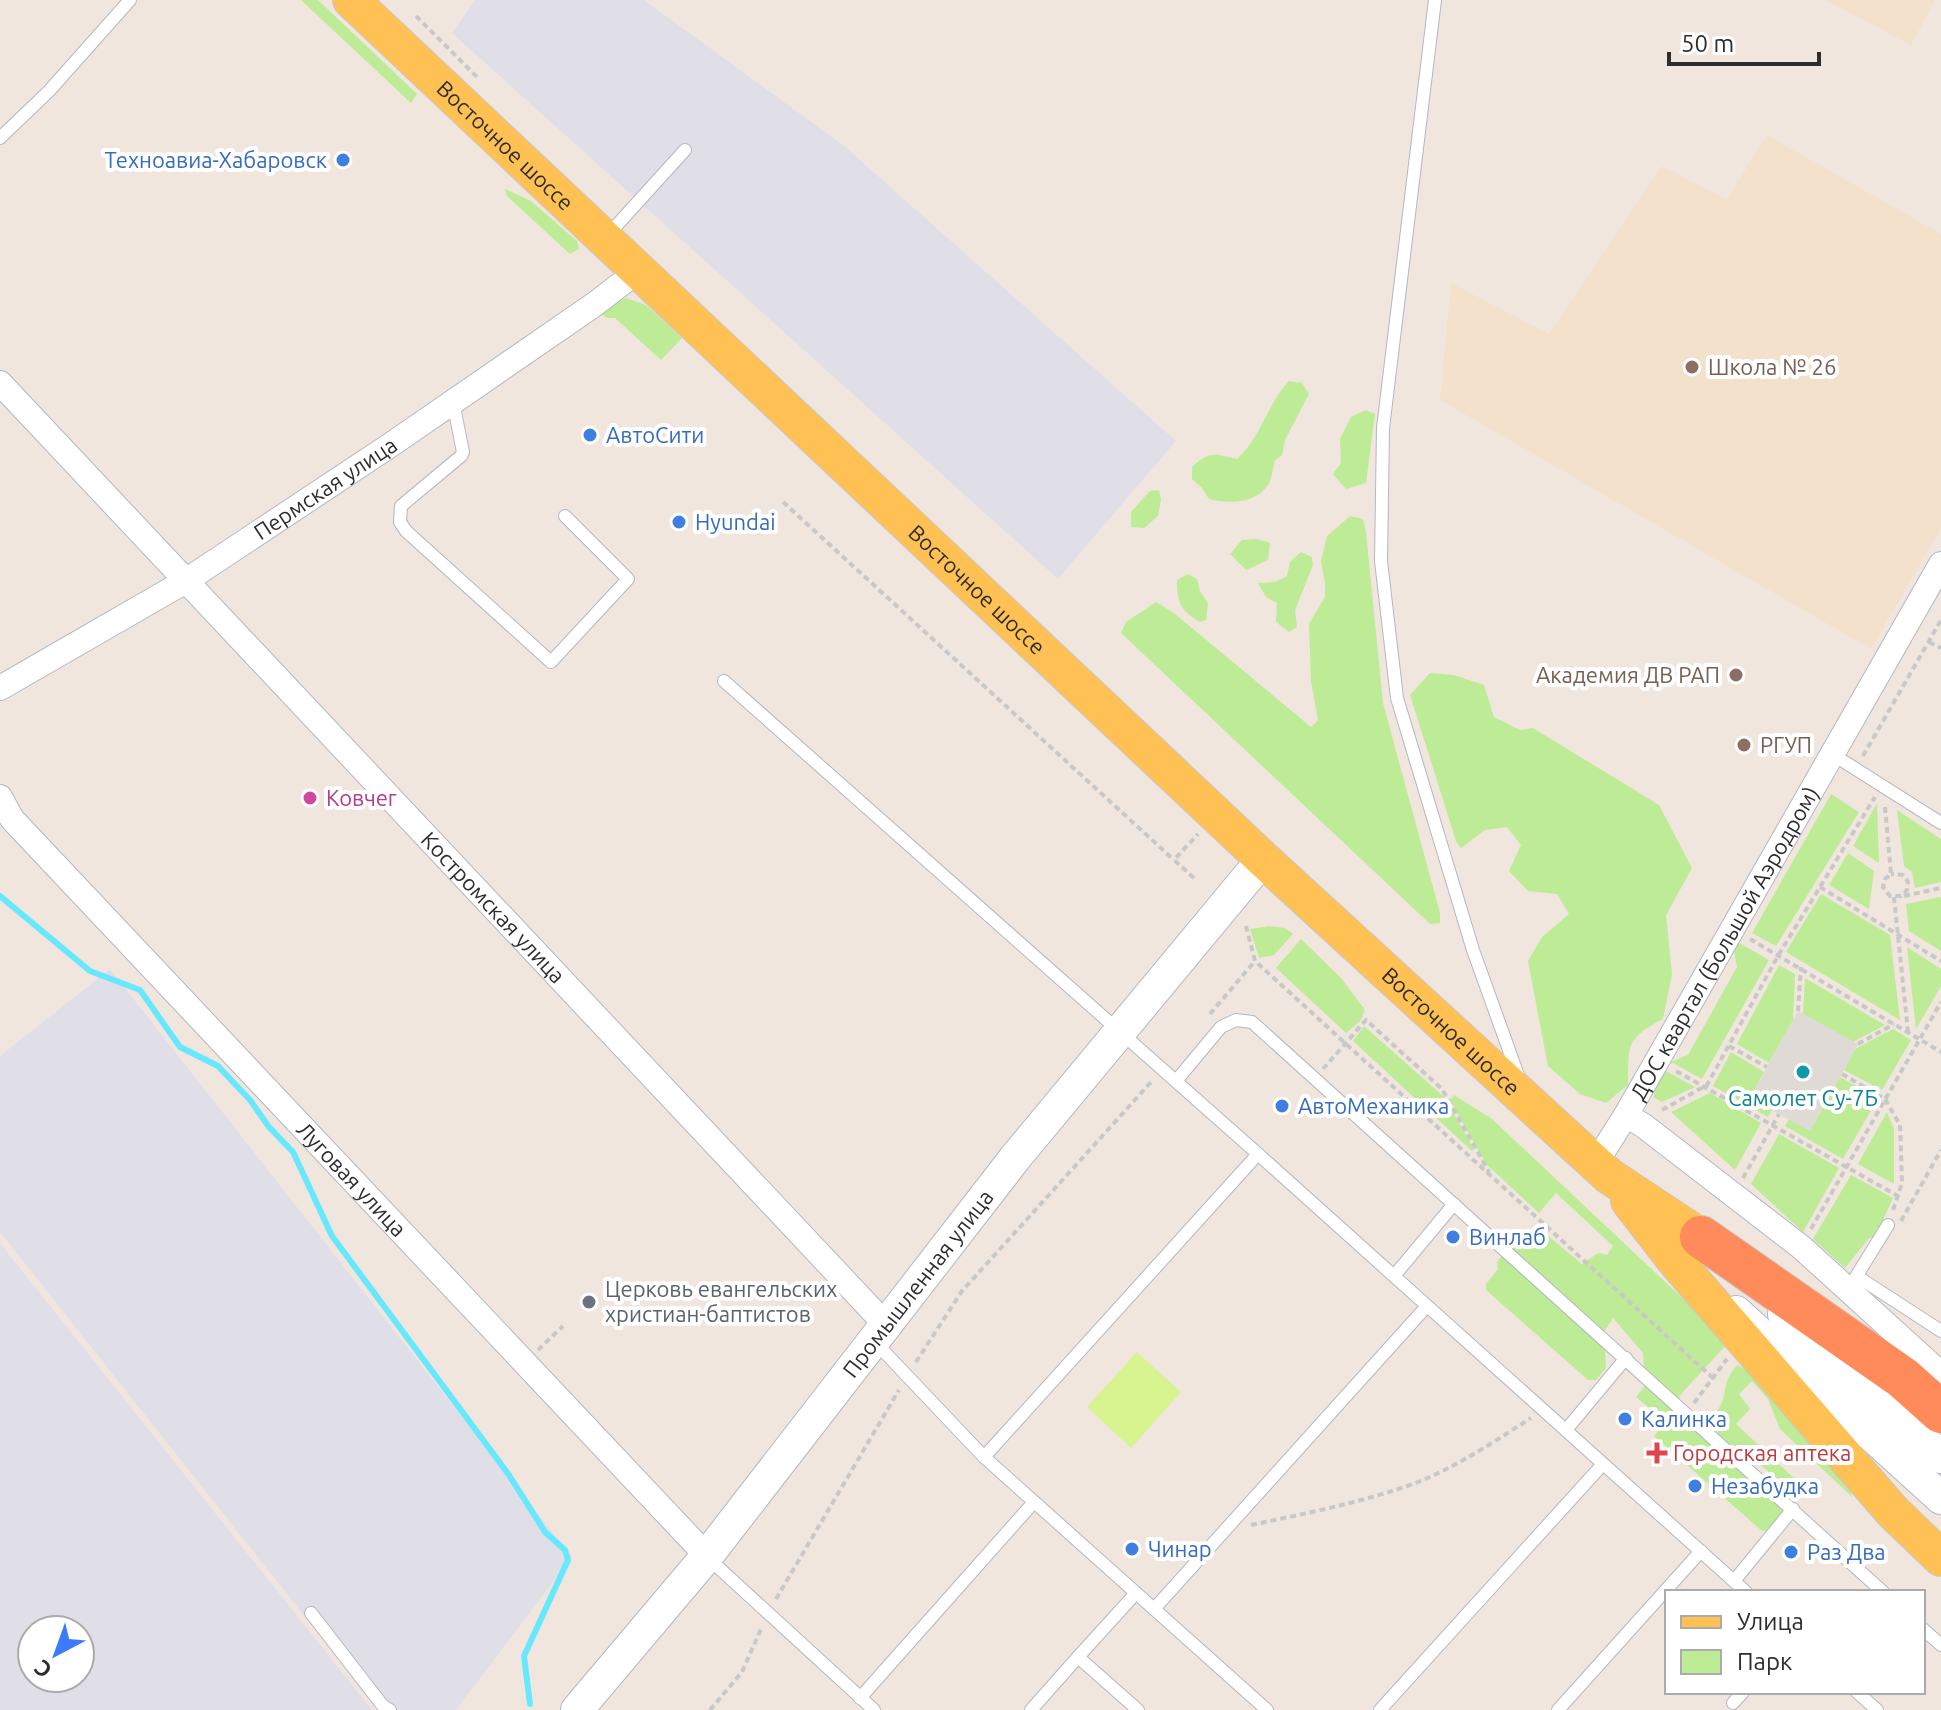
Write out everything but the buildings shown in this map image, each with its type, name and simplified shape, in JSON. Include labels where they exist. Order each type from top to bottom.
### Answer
[{"type":"highway","points":[[1687,1248],[1903,1378],[1941,1412]]},
{"type":"main road","name":"Восточное шоссе","points":[[351,0],[1263,859],[1687,1248],[1742,1337],[1893,1512],[1941,1558]]},
{"type":"street","name":"Пермская улица","points":[[0,688],[184,582],[453,402],[639,270]]},
{"type":"street","name":"Костромская улица","points":[[0,383],[881,1334]]},
{"type":"street","name":"ДОС квартал (Большой Аэродром)","points":[[1602,1170],[1626,1115],[1656,1060],[1941,564]]},
{"type":"street","name":"Луговая улица","points":[[0,797],[12,819],[707,1556]]},
{"type":"street","name":"Промышленная улица","points":[[577,1710],[707,1556],[1015,1158],[1263,859]]},
{"type":"street","points":[[1626,1115],[1852,1282],[1941,1374]]},
{"type":"street","points":[[1687,1248],[1941,1457]]},
{"type":"street","points":[[1687,1248],[1756,1329],[1941,1498]]},
{"type":"lane","points":[[0,138],[49,91],[130,0]]},
{"type":"lane","points":[[1435,0],[1383,428],[1381,561],[1397,698],[1473,950],[1526,1100]]},
{"type":"lane","points":[[605,238],[685,150]]},
{"type":"lane","points":[[453,402],[463,452],[401,506],[400,522],[406,531],[551,662],[628,579],[565,516]]},
{"type":"lane","points":[[724,681],[1744,1590]]},
{"type":"lane","points":[[1832,754],[1941,823]]},
{"type":"lane","points":[[1176,1081],[1221,1027],[1236,1020],[1252,1022],[1881,1590]]},
{"type":"lane","points":[[984,1457],[1258,1154]]},
{"type":"lane","points":[[1394,1276],[1454,1204]]},
{"type":"lane","points":[[1888,1225],[1852,1282],[1941,1331]]},
{"type":"lane","points":[[1154,1609],[1427,1306]]},
{"type":"lane","points":[[881,1334],[907,1376],[984,1457],[1267,1710]]},
{"type":"lane","points":[[1566,1430],[1626,1358]]},
{"type":"lane","points":[[1380,1710],[1603,1464]]},
{"type":"lane","points":[[860,1698],[1034,1502]]},
{"type":"lane","points":[[1734,1581],[1793,1509]]},
{"type":"lane","points":[[1666,1590],[1701,1551]]},
{"type":"lane","points":[[707,1556],[874,1710]]},
{"type":"lane","points":[[1558,1710],[1665,1591]]},
{"type":"lane","points":[[1031,1710],[1136,1593]]},
{"type":"lane","points":[[311,1613],[383,1706],[390,1710]]},
{"type":"lane","points":[[1925,1631],[1941,1645]]},
{"type":"lane","points":[[1078,1657],[1138,1710]]},
{"type":"lane","points":[[1733,1703],[1741,1694]]},
{"type":"path","points":[[416,16],[477,77]]},
{"type":"path","points":[[783,502],[1194,878]]},
{"type":"path","points":[[1855,768],[1941,620]]},
{"type":"path","points":[[1882,785],[1891,874]]},
{"type":"path","points":[[1662,1110],[1705,1087],[1779,954],[1882,785]]},
{"type":"path","points":[[1174,860],[1199,833]]},
{"type":"path","points":[[1901,896],[1907,890],[1908,882],[1903,875],[1891,874],[1885,879],[1883,887],[1887,894],[1894,897],[1901,896],[1941,888]]},
{"type":"path","points":[[1820,887],[1941,961]]},
{"type":"path","points":[[1894,897],[1908,1032]]},
{"type":"path","points":[[1246,926],[1255,961],[1714,1379]]},
{"type":"path","points":[[1732,928],[1941,1052]]},
{"type":"path","points":[[1204,1021],[1255,961]]},
{"type":"path","points":[[1798,1011],[1801,967]]},
{"type":"path","points":[[1801,1247],[1941,1002]]},
{"type":"path","points":[[1315,1078],[1366,1020],[1442,1089],[1492,1177]]},
{"type":"path","points":[[1858,1044],[1894,1024]]},
{"type":"path","points":[[1729,1046],[1767,1067]]},
{"type":"path","points":[[1656,1060],[1898,1196]]},
{"type":"path","points":[[710,1710],[742,1672],[768,1612],[907,1376],[962,1291],[1163,1070]]},
{"type":"path","points":[[1842,1074],[1885,1099],[1900,1125],[1902,1183],[1888,1225],[1898,1226],[1941,1150]]},
{"type":"path","points":[[1742,1180],[1779,1114]]},
{"type":"path","points":[[525,1363],[563,1326]]},
{"type":"path","points":[[1685,1412],[1714,1379],[1742,1337]]},
{"type":"path","points":[[1225,1531],[1342,1505],[1419,1481],[1485,1447],[1544,1410]]},
{"type":"shaded area","points":[[475,0],[644,0],[843,145],[1176,441],[1058,579],[452,33]]},
{"type":"shaded area","points":[[1825,0],[1935,0],[1911,45]]},
{"type":"shaded area","name":"Школа № 26","points":[[1767,135],[1941,234],[1941,528],[1871,649],[1440,400],[1451,283],[1549,334],[1662,166],[1727,199]]},
{"type":"shaded area","points":[[110,969],[572,1557],[456,1710],[379,1710],[0,1232],[0,1056]]},
{"type":"shaded area","points":[[1798,1011],[1858,1044],[1810,1131],[1750,1098]]},
{"type":"shaded area","points":[[0,1243],[372,1710],[0,1710]]},
{"type":"green space","points":[[301,0],[318,0],[417,94],[411,103]]},
{"type":"green space","points":[[505,189],[531,201],[577,241],[579,249],[570,254],[507,196]]},
{"type":"green space","points":[[626,298],[646,305],[682,338],[661,360],[615,318],[607,318],[600,313]]},
{"type":"green space","points":[[1289,381],[1302,383],[1309,394],[1285,440],[1282,455],[1275,460],[1268,485],[1256,496],[1241,501],[1209,499],[1192,479],[1192,467],[1213,455],[1237,459],[1252,441]]},
{"type":"green space","points":[[1366,410],[1375,414],[1366,483],[1346,489],[1333,474],[1341,463],[1340,439],[1351,417]]},
{"type":"green space","points":[[1159,490],[1158,516],[1144,528],[1131,527],[1131,512],[1150,491]]},
{"type":"green space","points":[[1350,516],[1363,519],[1366,532],[1383,703],[1440,913],[1440,923],[1430,924],[1121,633],[1126,622],[1156,602],[1175,614],[1311,727],[1318,720],[1311,682],[1309,624],[1325,597],[1321,561],[1327,536]]},
{"type":"green space","points":[[1257,539],[1270,543],[1268,560],[1246,570],[1230,554],[1242,540]]},
{"type":"green space","points":[[1301,552],[1312,557],[1313,565],[1295,610],[1297,627],[1289,632],[1276,622],[1277,603],[1266,597],[1258,583],[1275,582],[1287,576],[1290,562]]},
{"type":"green space","points":[[1188,574],[1197,579],[1208,603],[1206,620],[1200,622],[1188,614],[1179,600],[1177,580]]},
{"type":"green space","points":[[1430,673],[1454,675],[1484,685],[1494,717],[1520,730],[1533,728],[1659,805],[1692,868],[1666,915],[1672,974],[1663,1019],[1635,1038],[1629,1052],[1628,1085],[1606,1103],[1580,1094],[1548,1066],[1528,961],[1542,937],[1569,914],[1557,894],[1528,891],[1509,871],[1521,845],[1507,827],[1485,830],[1461,848],[1456,841],[1410,695]]},
{"type":"green space","points":[[1831,794],[1859,812],[1776,946],[1752,933]]},
{"type":"green space","points":[[1877,803],[1879,863],[1853,846]]},
{"type":"green space","points":[[1897,810],[1941,839],[1941,882],[1915,888],[1912,872],[1904,866]]},
{"type":"green space","points":[[1848,853],[1874,871],[1869,909],[1829,885]]},
{"type":"green space","points":[[1821,894],[1890,935],[1900,1020],[1786,952]]},
{"type":"green space","points":[[1941,897],[1941,951],[1909,931],[1906,904]]},
{"type":"green space","points":[[1269,926],[1285,928],[1293,934],[1274,955],[1259,958],[1250,929]]},
{"type":"green space","points":[[1301,939],[1341,978],[1365,1010],[1360,1021],[1346,1033],[1276,968]]},
{"type":"green space","points":[[1739,943],[1769,960],[1702,1079],[1671,1062],[1688,1055],[1737,967],[1734,951]]},
{"type":"green space","points":[[1907,947],[1941,969],[1941,986],[1916,1029]]},
{"type":"green space","points":[[1779,965],[1795,974],[1793,1020],[1769,1063],[1737,1044]]},
{"type":"green space","points":[[1805,978],[1885,1025],[1853,1042],[1803,1014]]},
{"type":"green space","points":[[1364,1026],[1444,1097],[1474,1149],[1472,1151],[1353,1041]]},
{"type":"green space","points":[[1893,1029],[1911,1040],[1882,1090],[1844,1070],[1855,1049]]},
{"type":"green space","points":[[1731,1052],[1764,1072],[1750,1098],[1772,1110],[1768,1117],[1713,1086]]},
{"type":"green space","points":[[1666,1071],[1695,1087],[1662,1102],[1653,1097]]},
{"type":"green space","points":[[1840,1077],[1878,1098],[1843,1159],[1785,1126],[1789,1119],[1810,1131]]},
{"type":"green space","points":[[1710,1093],[1761,1123],[1735,1170],[1671,1112]]},
{"type":"green space","points":[[1454,1095],[1492,1119],[1729,1342],[1681,1394],[1675,1407],[1787,1511],[1770,1530],[1762,1531],[1654,1436],[1666,1422],[1636,1397],[1645,1385],[1643,1353],[1613,1318],[1604,1332],[1606,1368],[1596,1380],[1588,1380],[1486,1290],[1486,1284],[1498,1269],[1497,1262],[1517,1238],[1547,1235],[1582,1264],[1598,1253],[1607,1255],[1613,1246],[1556,1193],[1539,1213],[1486,1164],[1450,1100]]},
{"type":"green space","points":[[1887,1112],[1894,1129],[1894,1184],[1858,1164]]},
{"type":"green space","points":[[1779,1134],[1839,1168],[1803,1232],[1751,1184]]},
{"type":"green space","points":[[1851,1175],[1893,1198],[1883,1220],[1884,1225],[1845,1268],[1813,1239]]},
{"type":"green space","points":[[1137,1352],[1181,1392],[1131,1448],[1087,1407]]},
{"type":"green space","points":[[1737,1365],[1753,1373],[1850,1489],[1852,1497],[1780,1429],[1768,1399],[1752,1381],[1739,1394],[1750,1409],[1736,1424],[1797,1481],[1788,1490],[1778,1489],[1768,1481],[1768,1471],[1755,1460],[1744,1458],[1708,1425],[1722,1402],[1728,1378]]},
{"type":"waterway","points":[[0,896],[90,971],[140,990],[180,1047],[218,1066],[250,1100],[269,1127],[293,1152],[332,1236],[509,1475],[545,1532],[565,1550],[568,1560],[524,1656],[530,1704]]},
{"type":"place","name":"Техноавиа-Хабаровск","points":[[343,160]]},
{"type":"place","name":"Школа № 26","points":[[1692,367]]},
{"type":"place","name":"АвтоСити","points":[[590,435]]},
{"type":"place","name":"Hyundai","points":[[679,522]]},
{"type":"place","name":"Академия ДВ РАП","points":[[1736,675]]},
{"type":"place","name":"РГУП","points":[[1744,745]]},
{"type":"place","name":"Ковчег","points":[[310,798]]},
{"type":"place","name":"Самолет Су-7Б","points":[[1803,1072]]},
{"type":"place","name":"АвтоМеханика","points":[[1282,1106]]},
{"type":"place","name":"Винлаб","points":[[1453,1237]]},
{"type":"place","name":"Церковь евангельских христиан-баптистов","points":[[589,1302]]},
{"type":"place","name":"Калинка","points":[[1625,1419]]},
{"type":"place","name":"Городская аптека","points":[[1657,1453]]},
{"type":"place","name":"Незабудка","points":[[1695,1486]]},
{"type":"place","name":"Чинар","points":[[1132,1549]]},
{"type":"place","name":"Раз Два","points":[[1791,1552]]}]
